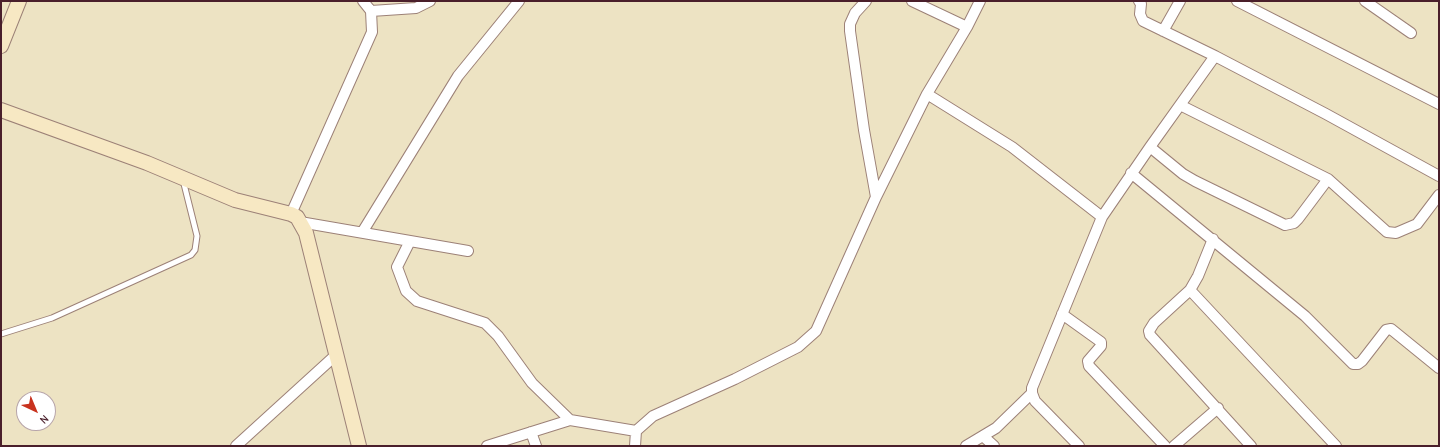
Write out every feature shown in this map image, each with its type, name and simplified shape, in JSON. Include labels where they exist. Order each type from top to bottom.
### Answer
[{"type":"street","points":[[1,46],[19,1]]},
{"type":"street","points":[[296,218],[372,32],[371,11],[363,1]]},
{"type":"street","points":[[371,11],[416,8],[430,1]]},
{"type":"street","points":[[363,231],[458,76],[519,1]]},
{"type":"street","points":[[866,1],[855,13],[850,24],[850,31],[864,130],[876,197]]},
{"type":"street","points":[[912,1],[967,27]]},
{"type":"street","points":[[635,446],[636,431],[652,416],[735,379],[798,347],[816,331],[876,197],[927,94],[967,27],[980,1]]},
{"type":"street","points":[[1139,1],[1141,4],[1140,14],[1143,21],[1215,56],[1382,143],[1439,176]]},
{"type":"street","points":[[1163,31],[1180,1]]},
{"type":"street","points":[[1237,1],[1438,102]]},
{"type":"street","points":[[1365,1],[1410,33]]},
{"type":"street","points":[[1079,446],[1035,401],[1032,388],[1102,218],[1131,173],[1215,56]]},
{"type":"street","points":[[927,94],[1012,147],[1102,218]]},
{"type":"street","points":[[1180,105],[1328,179],[1384,230],[1390,233],[1417,224],[1439,195]]},
{"type":"street","points":[[1,110],[182,177],[235,200],[296,218],[468,251]]},
{"type":"street","points":[[1150,147],[1183,174],[1195,181],[1285,225],[1294,223],[1328,179]]},
{"type":"street","points":[[1131,173],[1305,316],[1353,364],[1358,364],[1362,361],[1386,330],[1391,328],[1439,368]]},
{"type":"street","points":[[296,218],[306,233],[338,354],[359,446]]},
{"type":"street","points":[[1213,239],[1198,276],[1190,290],[1154,323],[1149,330],[1150,335],[1251,446]]},
{"type":"street","points":[[410,241],[397,267],[406,291],[417,301],[485,323],[498,336],[532,383],[570,420]]},
{"type":"street","points":[[1190,290],[1336,446]]},
{"type":"street","points":[[1062,314],[1102,342],[1101,346],[1089,359],[1089,366],[1165,446]]},
{"type":"street","points":[[236,446],[338,354]]},
{"type":"street","points":[[966,446],[984,437],[996,428],[1032,393]]},
{"type":"street","points":[[1174,446],[1218,408]]},
{"type":"street","points":[[488,446],[570,420],[636,431]]},
{"type":"street","points":[[531,432],[536,446]]},
{"type":"street","points":[[984,437],[994,446]]},
{"type":"lane","points":[[1,334],[52,318],[191,255],[196,250],[197,236],[182,177]]}]
